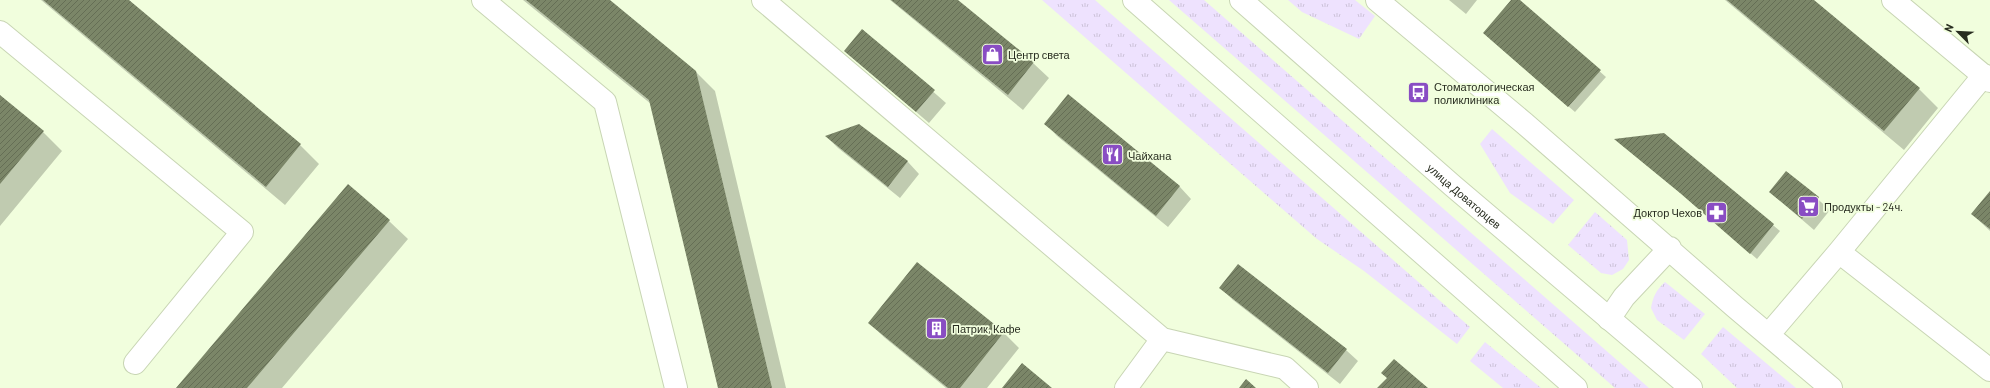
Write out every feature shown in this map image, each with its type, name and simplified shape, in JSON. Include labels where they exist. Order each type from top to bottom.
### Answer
[{"type":"main road","points":[[483,0],[605,102],[676,388]]},
{"type":"main road","points":[[763,0],[1162,339],[1284,368],[1307,388]]},
{"type":"main road","points":[[1134,0],[1576,388]]},
{"type":"main road","name":"улица Доваторцев","points":[[1241,0],[1452,186],[1690,388]]},
{"type":"main road","points":[[1377,0],[1524,123],[1670,248],[1735,307],[1769,334],[1831,388]]},
{"type":"main road","points":[[1769,334],[1987,78],[1893,0]]},
{"type":"main road","points":[[0,32],[242,232],[135,363]]},
{"type":"main road","points":[[1609,319],[1624,297],[1670,248]]},
{"type":"main road","points":[[1839,252],[1990,370]]},
{"type":"main road","points":[[1126,388],[1162,339]]},
{"type":"green space","points":[[1042,0],[1095,0],[1470,327],[1457,344],[1364,271],[1317,239]]},
{"type":"green space","points":[[1169,0],[1204,0],[1649,388],[1615,388]]},
{"type":"green space","points":[[1288,0],[1355,0],[1375,16],[1359,39],[1302,12]]},
{"type":"green space","points":[[1492,129],[1574,200],[1553,224],[1510,193],[1480,144]]},
{"type":"green space","points":[[1595,212],[1627,240],[1629,260],[1623,269],[1612,275],[1601,273],[1568,245]]},
{"type":"green space","points":[[1665,282],[1705,314],[1684,340],[1657,320],[1651,308],[1655,294]]},
{"type":"green space","points":[[1723,327],[1796,388],[1737,388],[1701,354]]},
{"type":"green space","points":[[1485,342],[1541,388],[1503,388],[1470,361]]},
{"type":"building","points":[[43,0],[129,0],[301,144],[266,187]]},
{"type":"building","points":[[526,0],[610,0],[696,71],[772,388],[718,388],[649,100]]},
{"type":"building","points":[[891,0],[958,0],[1034,62],[1008,95]]},
{"type":"building","points":[[1511,0],[1520,0],[1601,70],[1568,107],[1483,33]]},
{"type":"building","points":[[1727,0],[1814,0],[1920,88],[1884,131]]},
{"type":"building","points":[[862,29],[935,90],[916,112],[844,51]]},
{"type":"building","name":"Чайхана","points":[[1068,94],[1180,186],[1156,216],[1044,124]]},
{"type":"building","points":[[0,95],[44,131],[0,184]]},
{"type":"building","points":[[859,124],[908,161],[888,187],[825,136]]},
{"type":"building","points":[[1664,133],[1774,224],[1750,254],[1680,193],[1614,139]]},
{"type":"building","points":[[1786,171],[1819,197],[1802,219],[1769,192]]},
{"type":"building","points":[[348,184],[390,220],[247,388],[176,388]]},
{"type":"building","points":[[1990,191],[1990,229],[1971,214]]},
{"type":"building","name":"Патрик, Кафе","points":[[917,262],[1004,332],[960,388],[948,388],[868,323]]},
{"type":"building","points":[[1238,264],[1347,349],[1328,373],[1219,288]]},
{"type":"building","points":[[1394,359],[1428,388],[1377,388],[1387,378],[1381,373]]},
{"type":"building","points":[[1022,363],[1052,388],[1002,388]]},
{"type":"building","points":[[1246,379],[1256,388],[1239,388]]},
{"type":"place","name":"Центр света","points":[[993,54]]},
{"type":"place","name":"Стоматологическая поликлиника","points":[[1418,92]]},
{"type":"place","name":"Чайхана","points":[[1112,155]]},
{"type":"place","name":"Продукты - 24ч.","points":[[1808,206]]},
{"type":"place","name":"Доктор Чехов","points":[[1717,212]]},
{"type":"place","name":"Патрик, Кафе","points":[[936,328]]}]
